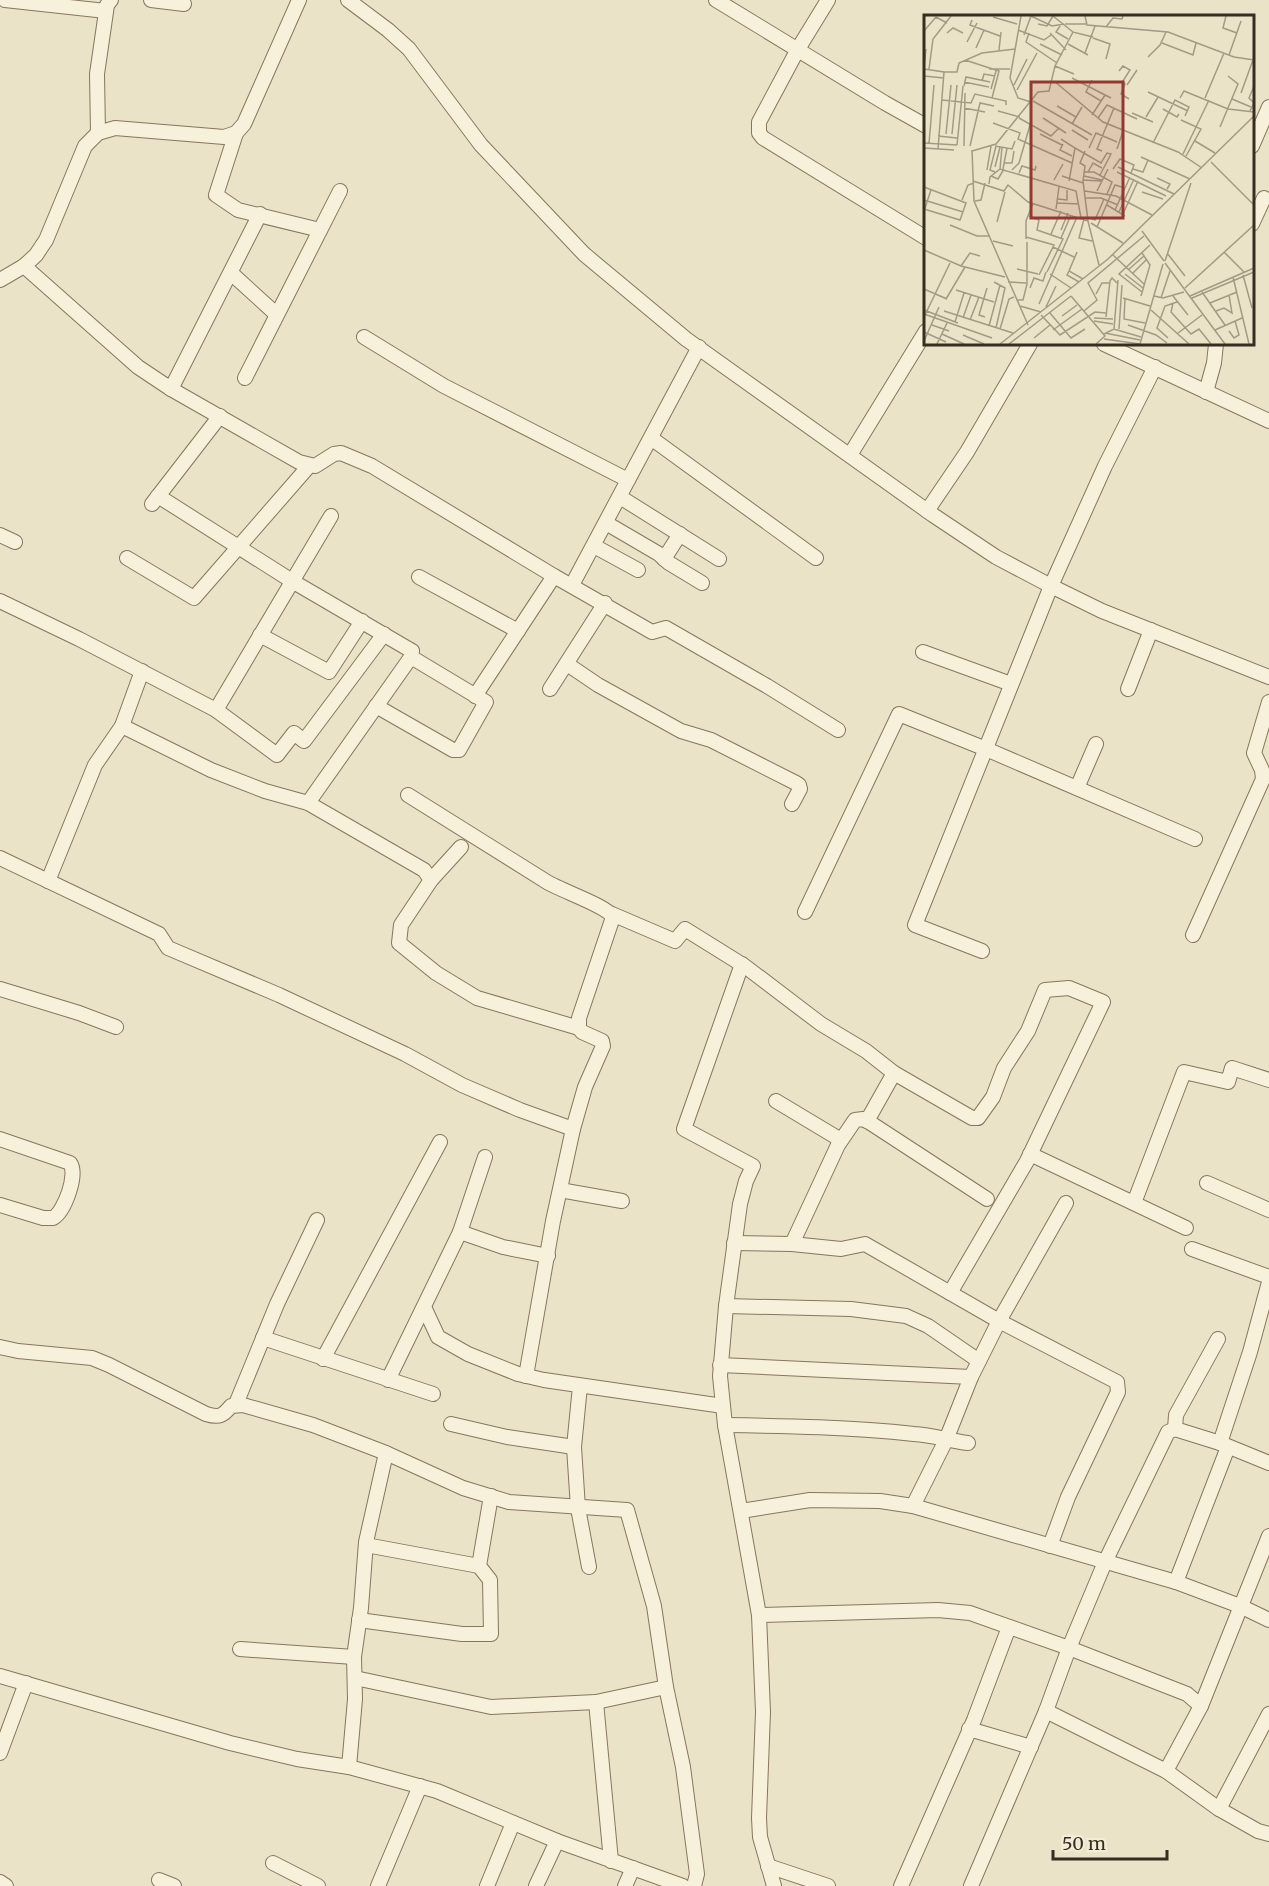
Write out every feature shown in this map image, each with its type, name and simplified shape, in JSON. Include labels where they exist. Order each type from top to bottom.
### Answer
[{"type":"street","points":[[5,0],[109,6],[97,74],[98,133]]},
{"type":"street","points":[[152,0],[184,4]]},
{"type":"street","points":[[299,0],[244,124],[236,133],[216,195],[238,210],[320,230]]},
{"type":"street","points":[[348,0],[388,30],[409,50],[482,145],[584,254],[699,347],[927,511],[996,556],[1102,611],[1269,676]]},
{"type":"street","points":[[716,0],[924,125]]},
{"type":"street","points":[[828,0],[798,49],[759,122],[759,133],[851,194],[924,237]]},
{"type":"street","points":[[1254,141],[1269,107]]},
{"type":"street","points":[[0,280],[24,266],[36,255],[46,240],[85,146],[98,133],[115,128],[224,137],[236,133]]},
{"type":"street","points":[[245,378],[340,191]]},
{"type":"street","points":[[1254,218],[1262,196]]},
{"type":"street","points":[[171,388],[260,214]]},
{"type":"street","points":[[24,266],[138,367],[299,462],[309,466],[321,464],[333,454],[350,455],[425,496],[554,576],[605,603],[652,632],[663,628],[670,630],[838,730]]},
{"type":"street","points":[[231,273],[276,314]]},
{"type":"street","points":[[850,455],[924,334]]},
{"type":"street","points":[[364,337],[444,386],[628,480]]},
{"type":"street","points":[[927,511],[967,452],[1029,345]]},
{"type":"street","points":[[1106,345],[1269,421]]},
{"type":"street","points":[[1206,392],[1214,363],[1216,345]]},
{"type":"street","points":[[572,585],[699,347]]},
{"type":"street","points":[[982,951],[915,926],[1051,586],[1105,466],[1155,368]]},
{"type":"street","points":[[220,416],[155,500],[411,649],[411,657],[308,803]]},
{"type":"street","points":[[651,438],[816,558]]},
{"type":"street","points":[[127,558],[194,598],[309,466]]},
{"type":"street","points":[[620,497],[719,559]]},
{"type":"street","points":[[216,710],[331,516]]},
{"type":"street","points":[[606,523],[702,583]]},
{"type":"street","points":[[0,534],[15,542]]},
{"type":"street","points":[[664,559],[680,534]]},
{"type":"street","points":[[594,546],[638,570]]},
{"type":"street","points":[[475,696],[554,576]]},
{"type":"street","points":[[419,577],[518,630]]},
{"type":"street","points":[[0,602],[216,710],[277,755],[294,733],[304,741],[384,634]]},
{"type":"street","points":[[550,689],[605,603]]},
{"type":"street","points":[[260,634],[330,672],[362,621]]},
{"type":"street","points":[[1128,689],[1151,630]]},
{"type":"street","points":[[923,652],[1011,684]]},
{"type":"street","points":[[376,706],[453,750],[459,750],[486,702],[411,657]]},
{"type":"street","points":[[337,660],[355,673]]},
{"type":"street","points":[[567,664],[598,685],[681,731],[711,740],[796,783],[800,789],[792,804]]},
{"type":"street","points":[[48,881],[95,765],[122,726],[142,671]]},
{"type":"street","points":[[1192,935],[1263,779],[1262,770],[1254,753],[1269,702]]},
{"type":"street","points":[[805,912],[899,714],[1195,839]]},
{"type":"street","points":[[122,726],[211,770],[265,791],[308,803],[424,870],[431,880]]},
{"type":"street","points":[[1077,788],[1096,744]]},
{"type":"street","points":[[408,795],[561,891],[601,906],[612,914],[675,941],[685,929],[742,963],[821,1024],[866,1051],[894,1074],[972,1118],[978,1118],[993,1096],[1004,1068],[1028,1031],[1045,990],[1069,988],[1103,1002],[1030,1154],[950,1293]]},
{"type":"street","points":[[461,848],[431,880],[401,925],[399,943],[436,973],[477,998],[579,1028],[582,1032],[598,1038],[603,1043],[585,1087],[573,1130],[526,1376]]},
{"type":"street","points":[[0,858],[159,934],[168,948],[279,995],[395,1049],[462,1085],[573,1130]]},
{"type":"street","points":[[579,1028],[579,1018],[612,922],[612,914]]},
{"type":"street","points":[[742,963],[684,1129],[753,1166],[743,1191],[734,1242],[720,1365],[725,1425],[759,1615],[763,1712],[760,1837],[774,1886]]},
{"type":"street","points":[[0,989],[116,1027]]},
{"type":"street","points":[[1134,1203],[1184,1072],[1228,1082],[1232,1068],[1269,1080]]},
{"type":"street","points":[[867,1121],[894,1074]]},
{"type":"street","points":[[776,1101],[841,1140]]},
{"type":"street","points":[[792,1244],[841,1140],[855,1120],[867,1121],[987,1199]]},
{"type":"street","points":[[0,1139],[70,1163],[73,1171],[64,1207],[54,1218],[44,1218],[0,1206]]},
{"type":"street","points":[[323,1359],[440,1142]]},
{"type":"street","points":[[1030,1154],[1186,1228]]},
{"type":"street","points":[[388,1380],[460,1232],[485,1157]]},
{"type":"street","points":[[1207,1183],[1269,1210]]},
{"type":"street","points":[[560,1190],[622,1201]]},
{"type":"street","points":[[913,1506],[946,1440],[971,1377],[999,1321],[1066,1203]]},
{"type":"street","points":[[236,1404],[316,1220]]},
{"type":"street","points":[[460,1232],[503,1246],[548,1256]]},
{"type":"street","points":[[734,1242],[841,1249],[865,1244],[999,1321],[1117,1382],[1118,1386],[1108,1414],[1068,1497],[1050,1546]]},
{"type":"street","points":[[1192,1249],[1269,1276]]},
{"type":"street","points":[[1176,1582],[1224,1445],[1269,1282]]},
{"type":"street","points":[[726,1306],[851,1309],[906,1316],[928,1326],[979,1361]]},
{"type":"street","points":[[424,1307],[438,1337],[468,1354],[526,1376],[723,1406]]},
{"type":"street","points":[[263,1338],[433,1394]]},
{"type":"street","points":[[1175,1429],[1176,1415],[1218,1339]]},
{"type":"street","points":[[0,1347],[18,1351],[92,1358],[216,1417],[221,1417],[236,1404],[313,1425],[386,1453],[463,1488],[509,1502],[627,1510],[654,1606],[666,1687],[684,1778],[697,1874],[694,1886]]},
{"type":"street","points":[[720,1365],[971,1377]]},
{"type":"street","points":[[580,1386],[574,1447],[578,1508],[589,1567]]},
{"type":"street","points":[[451,1424],[507,1437],[574,1447]]},
{"type":"street","points":[[725,1425],[870,1430],[935,1436],[968,1443]]},
{"type":"street","points":[[971,1886],[1046,1711],[1069,1648],[1105,1562],[1168,1432],[1175,1429],[1269,1462]]},
{"type":"street","points":[[349,1767],[354,1657],[366,1545],[386,1453]]},
{"type":"street","points":[[479,1566],[491,1496]]},
{"type":"street","points":[[741,1511],[810,1500],[847,1499],[913,1506],[1176,1582],[1240,1606],[1269,1620]]},
{"type":"street","points":[[1166,1771],[1201,1706],[1269,1536]]},
{"type":"street","points":[[358,1620],[462,1634],[491,1634],[490,1580],[479,1566],[366,1545]]},
{"type":"street","points":[[759,1615],[954,1610],[970,1613],[1069,1648],[1187,1694],[1201,1706]]},
{"type":"street","points":[[900,1886],[969,1729],[1009,1627]]},
{"type":"street","points":[[240,1649],[354,1657]]},
{"type":"street","points":[[0,1676],[230,1743],[297,1759],[349,1767],[437,1791],[557,1841],[683,1886]]},
{"type":"street","points":[[354,1678],[491,1707],[596,1702],[666,1687]]},
{"type":"street","points":[[0,1753],[26,1683]]},
{"type":"street","points":[[596,1702],[611,1861]]},
{"type":"street","points":[[1046,1711],[1166,1771],[1219,1809],[1258,1832],[1269,1834]]},
{"type":"street","points":[[1219,1809],[1269,1714]]},
{"type":"street","points":[[969,1729],[1031,1747]]},
{"type":"street","points":[[378,1886],[420,1786]]},
{"type":"street","points":[[487,1886],[513,1823]]},
{"type":"street","points":[[536,1886],[557,1841]]},
{"type":"street","points":[[273,1863],[318,1886]]},
{"type":"street","points":[[768,1866],[828,1886]]},
{"type":"street","points":[[625,1886],[633,1868]]},
{"type":"street","points":[[159,1880],[174,1886]]},
{"type":"street","points":[[0,1882],[6,1886]]}]
